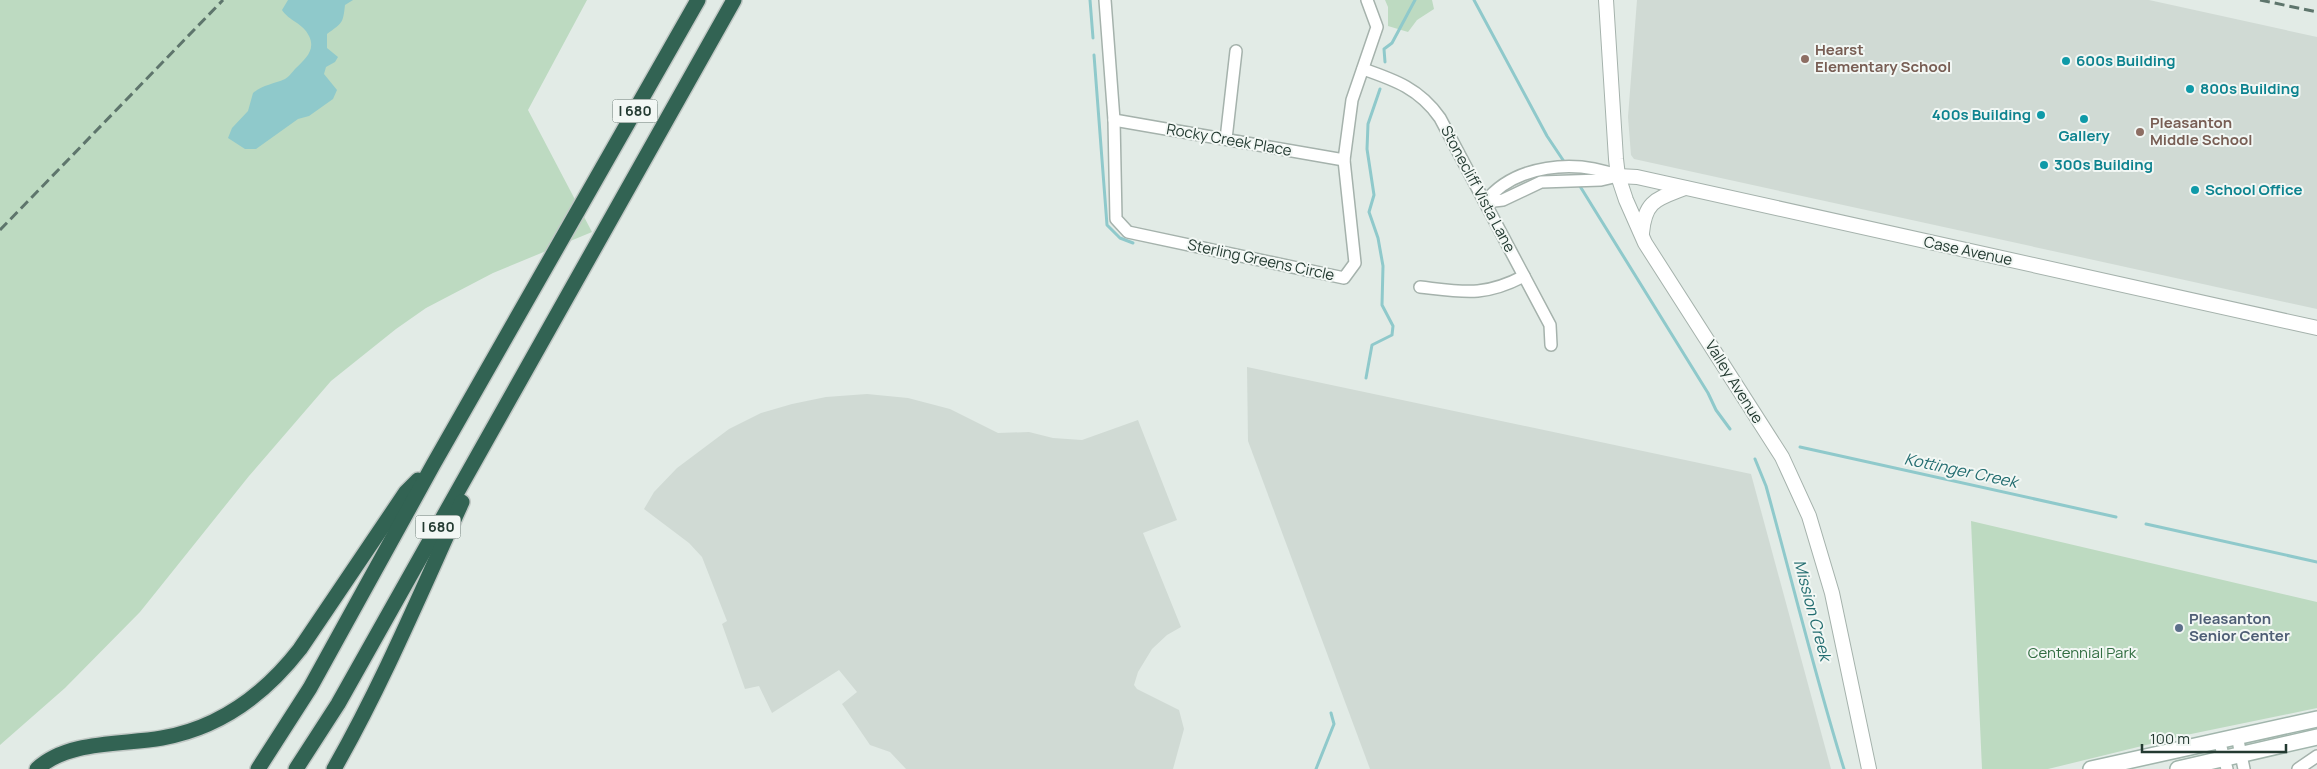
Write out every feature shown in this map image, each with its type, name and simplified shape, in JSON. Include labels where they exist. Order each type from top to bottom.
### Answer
[{"type":"highway","name":"I 680","points":[[258,769],[310,688],[433,465],[698,0]]},
{"type":"highway","name":"I 680","points":[[296,769],[338,704],[734,0]]},
{"type":"highway","points":[[334,769],[359,726],[385,673],[506,405]]},
{"type":"highway","points":[[37,769],[57,756],[75,750],[163,738],[192,731],[240,707],[263,690],[282,672],[300,649],[406,492],[433,465]]},
{"type":"main road","points":[[2091,769],[2317,719]]},
{"type":"main road","points":[[2178,769],[2243,762],[2317,737]]},
{"type":"street","name":"Sterling Greens Circle","points":[[1105,0],[1114,120],[1116,219],[1128,232],[1344,278],[1355,263],[1344,160],[1352,100],[1377,26],[1367,0]]},
{"type":"street","name":"Valley Avenue","points":[[1606,0],[1618,176],[1642,236],[1782,457],[1809,516],[1822,552],[1832,593],[1868,769]]},
{"type":"street","points":[[1226,140],[1236,51]]},
{"type":"street","name":"Stonecliff Vista Lane","points":[[1363,69],[1417,92],[1430,103],[1440,118],[1550,325],[1551,345]]},
{"type":"street","name":"Rocky Creek Place","points":[[1114,120],[1344,160]]},
{"type":"street","name":"Case Avenue","points":[[1485,202],[1496,188],[1536,169],[1550,168],[1591,174]]},
{"type":"street","name":"Case Avenue","points":[[1485,202],[1503,200],[1541,182],[1591,174],[1599,168],[1618,176],[1637,177],[2317,328]]},
{"type":"street","points":[[1642,236],[1644,216],[1647,208],[1661,198],[1685,188]]},
{"type":"street","points":[[1420,287],[1482,292],[1502,288],[1524,276]]},
{"type":"street","points":[[2237,736],[2243,762]]},
{"type":"street","points":[[2219,740],[2225,764]]},
{"type":"street","points":[[2298,769],[2317,756]]},
{"type":"shaded area","points":[[1637,0],[2149,0],[2317,37],[2317,309],[1634,159],[1631,155],[1628,117]]},
{"type":"shaded area","points":[[1247,367],[1751,474],[1831,769],[1370,769],[1248,441]]},
{"type":"shaded area","points":[[867,394],[908,398],[950,409],[998,433],[1029,432],[1053,438],[1082,440],[1138,420],[1177,520],[1143,533],[1181,627],[1167,635],[1152,649],[1138,672],[1134,685],[1137,689],[1179,710],[1184,729],[1173,769],[906,769],[890,752],[870,745],[842,704],[857,692],[839,670],[772,713],[759,686],[745,689],[722,624],[727,621],[702,557],[689,543],[644,509],[654,492],[677,468],[729,429],[761,413],[792,404],[826,397]]},
{"type":"green space","points":[[0,0],[587,0],[528,110],[592,232],[493,273],[426,308],[396,329],[331,381],[249,476],[140,612],[65,688],[0,745]]},
{"type":"green space","points":[[1385,0],[1432,0],[1434,9],[1417,20],[1408,32],[1388,26],[1388,7]]},
{"type":"green space","name":"Centennial Park","points":[[1971,521],[2317,602],[2317,708],[2191,734],[2048,769],[1982,769]]},
{"type":"water","points":[[288,0],[353,0],[345,5],[341,22],[327,34],[327,48],[338,57],[335,62],[326,67],[324,74],[337,90],[333,99],[309,116],[298,119],[256,149],[245,149],[228,138],[232,128],[248,111],[253,93],[264,86],[286,78],[306,58],[310,50],[311,41],[309,36],[300,25],[288,17],[282,10]]},
{"type":"waterway","points":[[1090,0],[1093,38]]},
{"type":"waterway","points":[[1385,62],[1384,49],[1392,43],[1415,0]]},
{"type":"waterway","points":[[1474,0],[1547,136],[1565,163]]},
{"type":"waterway","points":[[1094,55],[1107,225],[1120,238],[1133,243]]},
{"type":"waterway","points":[[1366,378],[1372,345],[1392,335],[1393,326],[1382,305],[1383,266],[1378,238],[1369,212],[1374,195],[1367,149],[1368,124],[1380,89]]},
{"type":"waterway","points":[[1578,183],[1708,393],[1716,410],[1730,429]]},
{"type":"waterway","name":"Kottinger Creek","points":[[1800,447],[2116,517]]},
{"type":"waterway","name":"Mission Creek","points":[[1755,459],[1766,486],[1813,663],[1844,769]]},
{"type":"waterway","name":"Kottinger Creek","points":[[2146,524],[2317,562]]},
{"type":"waterway","points":[[1316,769],[1334,724],[1331,713]]},
{"type":"railway","points":[[0,230],[223,0]]},
{"type":"railway","points":[[2260,0],[2317,12]]},
{"type":"place","name":"Hearst Elementary School","points":[[1805,59]]},
{"type":"place","name":"600s Building","points":[[2066,61]]},
{"type":"place","name":"800s Building","points":[[2190,89]]},
{"type":"place","name":"400s Building","points":[[2041,115]]},
{"type":"place","name":"Gallery","points":[[2084,119]]},
{"type":"place","name":"Pleasanton Middle School","points":[[2140,132]]},
{"type":"place","name":"300s Building","points":[[2044,165]]},
{"type":"place","name":"School Office","points":[[2195,190]]},
{"type":"place","name":"Pleasanton Senior Center","points":[[2179,628]]}]
